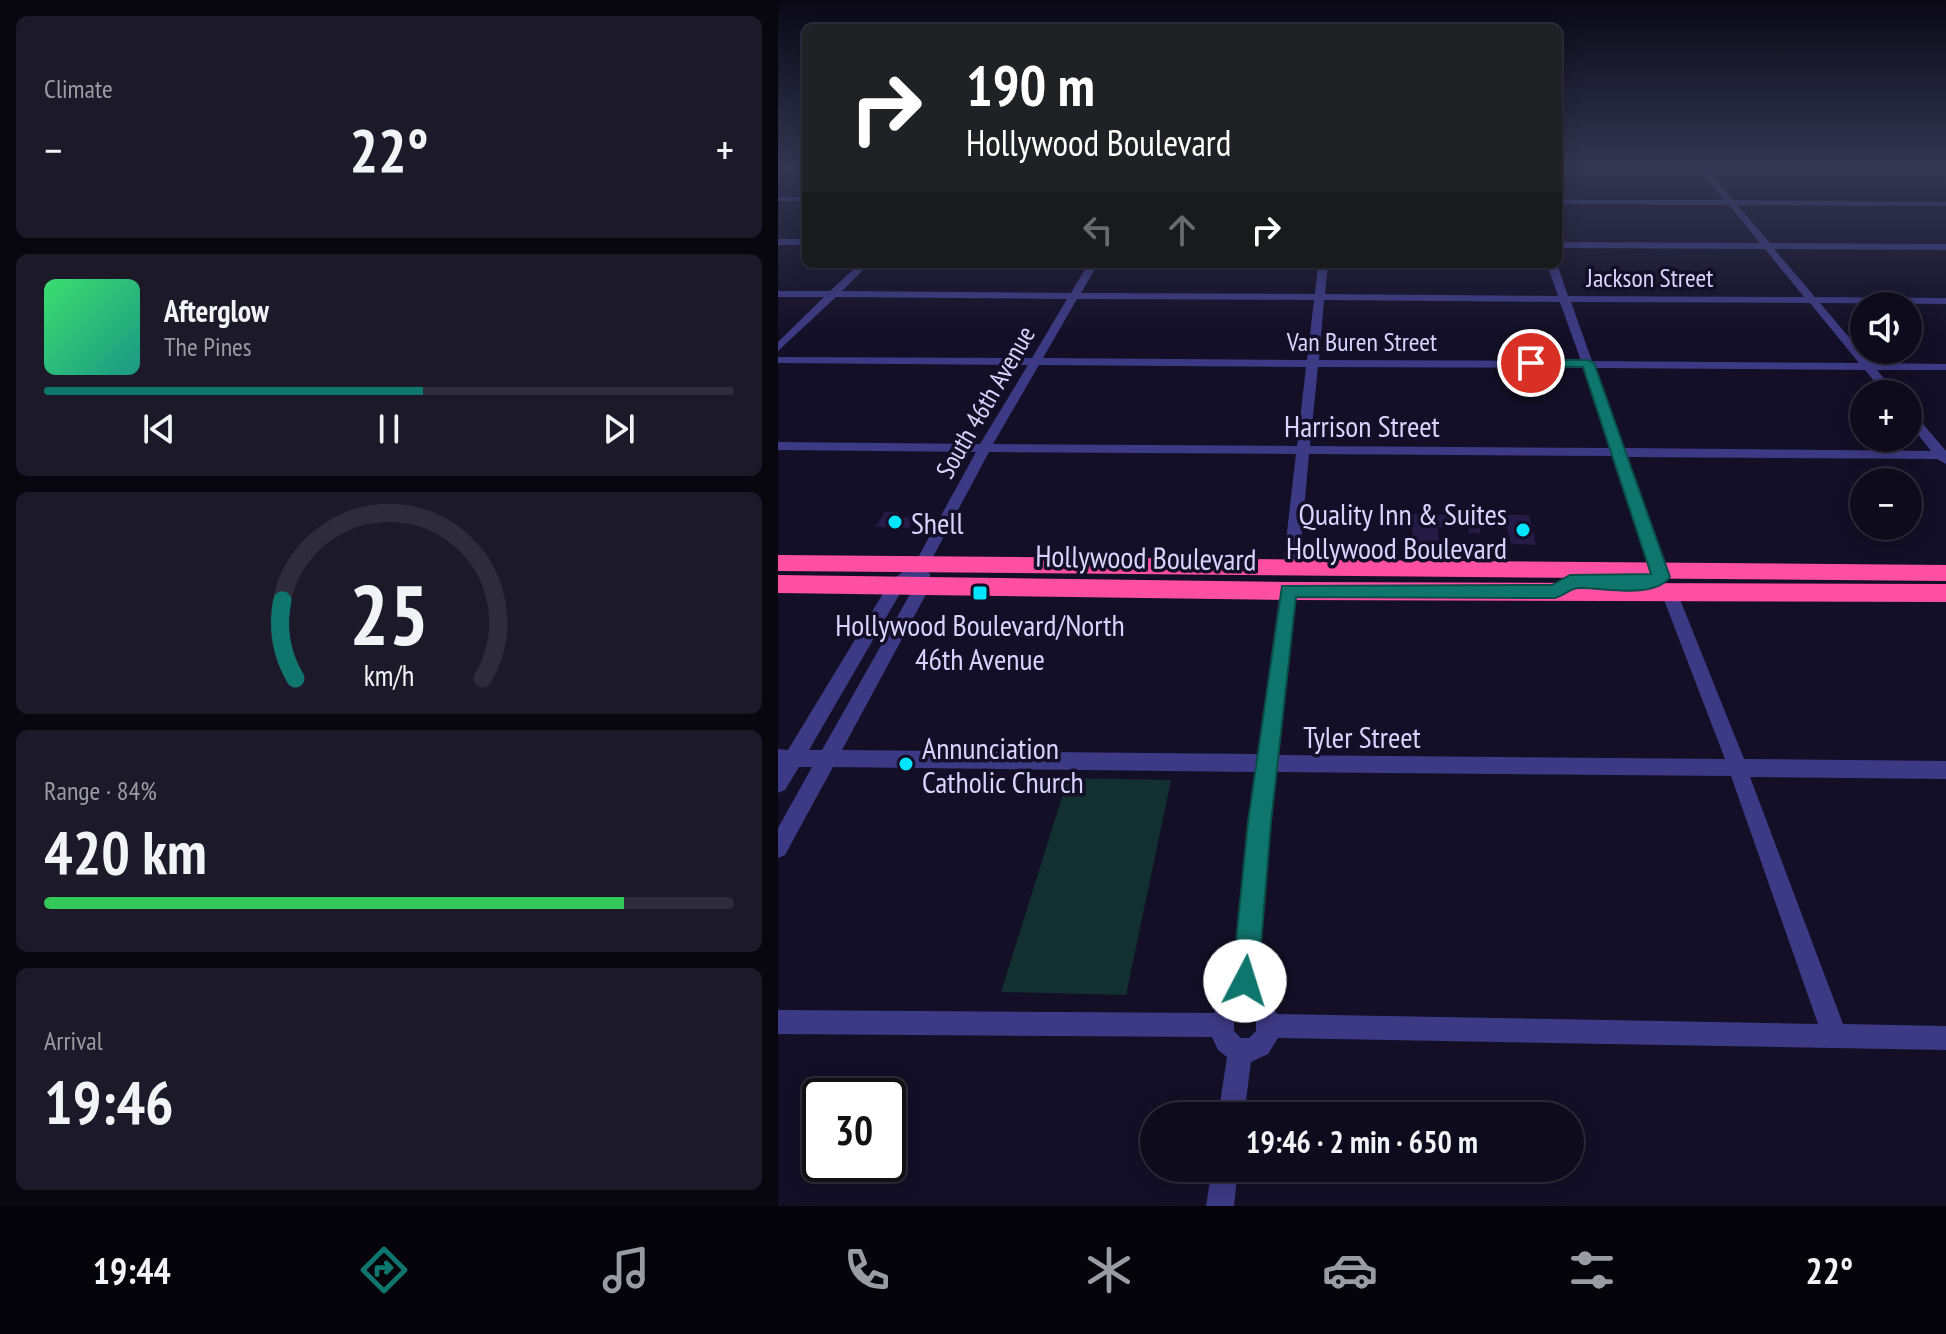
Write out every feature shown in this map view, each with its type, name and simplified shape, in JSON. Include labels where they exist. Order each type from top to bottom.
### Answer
[{"type":"highway","name":"Hollywood Boulevard","points":[[778,563],[922,576],[1183,589],[1290,579],[1293,583],[1306,578],[1392,577],[1406,569],[1946,593]]},
{"type":"highway","points":[[1665,581],[1670,586],[1677,583],[1746,581],[1759,571],[1946,573]]},
{"type":"highway","name":"Hollywood Boulevard","points":[[778,584],[896,586],[922,576],[1290,579],[1555,592],[1665,581]]},
{"type":"street","points":[[1748,222],[1879,380]]},
{"type":"street","points":[[778,242],[802,242]]},
{"type":"street","points":[[1562,245],[1946,247]]},
{"type":"street","points":[[778,348],[860,268]]},
{"type":"street","name":"South 46th Avenue","points":[[778,848],[922,576],[984,448],[1091,268]]},
{"type":"street","points":[[1243,1002],[1266,765],[1290,579],[1323,268]]},
{"type":"street","points":[[1553,268],[1665,581],[1738,769],[1835,1036]]},
{"type":"street","name":"Jackson Street","points":[[778,294],[1946,301]]},
{"type":"street","name":"Van Buren Street","points":[[778,360],[1946,367]]},
{"type":"street","points":[[1922,431],[1944,457]]},
{"type":"street","name":"Harrison Street","points":[[778,446],[1944,457]]},
{"type":"street","points":[[778,784],[786,758],[896,586]]},
{"type":"street","name":"Tyler Street","points":[[786,758],[1946,770]]},
{"type":"street","points":[[1243,1002],[1260,1007],[1267,1026],[1254,1048],[1240,1052],[1228,1045],[1223,1025],[1230,1010],[1243,1002]]},
{"type":"street","points":[[778,1022],[1223,1025]]},
{"type":"street","points":[[1267,1026],[1946,1038]]},
{"type":"street","points":[[1233,1102],[1240,1052]]},
{"type":"street","points":[[1220,1206],[1223,1182]]},
{"type":"green space","points":[[1068,778],[1171,780],[1126,995],[1001,992]]},
{"type":"building","name":"Shell","points":[[885,512],[898,512],[896,517],[915,517],[908,528],[875,527]]},
{"type":"building","name":"Quality Inn & Suites Hollywood Boulevard","points":[[1411,514],[1529,515],[1536,545],[1511,544],[1507,528],[1480,527],[1480,533],[1469,533],[1469,527],[1438,527],[1439,543],[1413,544]]},
{"type":"place","name":"Shell","points":[[895,522]]},
{"type":"place","name":"Quality Inn & Suites Hollywood Boulevard","points":[[1523,530]]},
{"type":"place","name":"Hollywood Boulevard/North 46th Avenue","points":[[980,593]]},
{"type":"place","name":"Annunciation Catholic Church","points":[[906,764]]},
{"type":"route","points":[[1245,981],[1266,765],[1288,591],[1555,592],[1570,582],[1647,583],[1661,577],[1588,363],[1531,363]]}]
